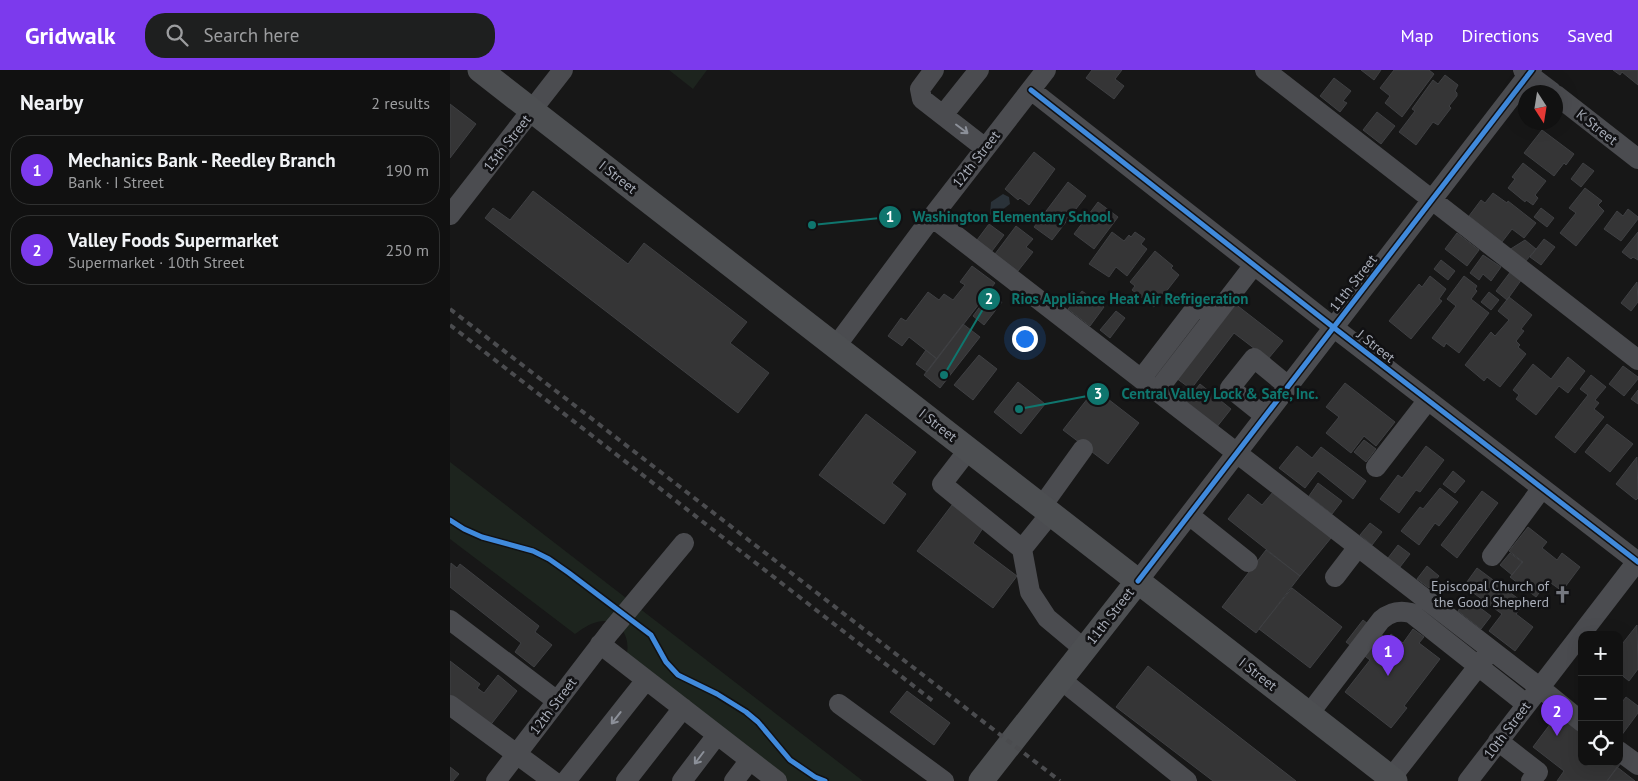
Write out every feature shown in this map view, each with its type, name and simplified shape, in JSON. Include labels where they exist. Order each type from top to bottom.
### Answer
[{"type":"main road","name":"I Street","points":[[480,70],[1393,779]]},
{"type":"main road","name":"11th Street","points":[[981,781],[1138,581]]},
{"type":"street","name":"13th Street","points":[[450,215],[563,70]]},
{"type":"street","points":[[934,70],[922,85],[920,94],[922,99],[985,148]]},
{"type":"street","points":[[943,116],[979,70]]},
{"type":"street","name":"12th Street","points":[[836,346],[932,217],[1046,70]]},
{"type":"street","points":[[1265,70],[1638,360]]},
{"type":"street","points":[[1528,72],[1544,85]]},
{"type":"street","name":"11th Street","points":[[1138,581],[1432,200],[1528,72]]},
{"type":"street","name":"J Street","points":[[1030,90],[1333,327],[1638,561]]},
{"type":"street","name":"K Street","points":[[1563,101],[1638,159]]},
{"type":"street","points":[[932,217],[1578,718]]},
{"type":"street","points":[[1149,385],[1197,306],[1214,316],[1254,265]]},
{"type":"street","points":[[1265,416],[1230,388],[1254,358],[1288,386]]},
{"type":"street","points":[[1376,466],[1428,400]]},
{"type":"street","points":[[969,449],[942,484],[1022,549],[1030,592],[1047,618],[1084,649]]},
{"type":"street","points":[[1022,549],[1083,450]]},
{"type":"street","points":[[1492,556],[1542,488]]},
{"type":"street","points":[[1189,515],[1248,562]]},
{"type":"street","name":"12th Street","points":[[496,781],[605,638],[684,543]]},
{"type":"street","points":[[1335,577],[1358,547]]},
{"type":"street","name":"10th Street","points":[[1468,781],[1638,561]]},
{"type":"street","points":[[1309,714],[1381,620],[1392,613],[1405,611],[1411,613],[1526,704]]},
{"type":"street","points":[[450,620],[557,701]]},
{"type":"street","points":[[605,638],[646,680],[778,781]]},
{"type":"street","points":[[1393,779],[1491,650]]},
{"type":"street","points":[[1060,679],[1187,781]]},
{"type":"street","points":[[566,781],[646,680]]},
{"type":"street","points":[[839,704],[944,781]]},
{"type":"street","points":[[450,705],[553,781]]},
{"type":"street","points":[[626,781],[683,708]]},
{"type":"street","points":[[682,781],[717,735]]},
{"type":"street","points":[[1498,741],[1538,772],[1531,781]]},
{"type":"street","points":[[1623,754],[1638,765]]},
{"type":"street","points":[[734,781],[750,760]]},
{"type":"shaded area","points":[[669,70],[707,70],[693,89]]},
{"type":"shaded area","points":[[1003,194],[1009,197],[1010,204],[1002,210],[1000,217],[994,220],[990,214],[991,202]]},
{"type":"shaded area","points":[[450,462],[863,781],[786,781],[626,657],[626,636],[618,625],[605,621],[597,622],[588,625],[575,634],[450,539]]},
{"type":"building","points":[[1092,70],[1122,70],[1115,79],[1124,86],[1114,99],[1086,78]]},
{"type":"building","points":[[1361,70],[1381,70],[1374,80]]},
{"type":"building","points":[[1394,70],[1429,70],[1434,74],[1402,117],[1385,103],[1390,96],[1380,88]]},
{"type":"building","points":[[1613,70],[1638,70],[1638,85],[1622,72],[1620,75]]},
{"type":"building","points":[[1445,75],[1458,85],[1455,91],[1457,96],[1449,106],[1451,108],[1438,125],[1433,122],[1416,145],[1399,132],[1415,111],[1412,109],[1433,80],[1438,84]]},
{"type":"building","points":[[1334,78],[1351,91],[1343,101],[1347,103],[1340,112],[1320,96]]},
{"type":"building","points":[[450,104],[476,124],[450,158]]},
{"type":"building","points":[[1377,112],[1395,126],[1381,144],[1363,130]]},
{"type":"building","points":[[1542,130],[1574,154],[1554,176],[1524,153]]},
{"type":"building","points":[[1034,152],[1055,169],[1029,205],[1020,198],[1018,200],[1005,189]]},
{"type":"building","points":[[1523,163],[1546,181],[1535,195],[1538,198],[1533,205],[1526,200],[1525,202],[1508,188],[1515,179],[1512,177]]},
{"type":"building","points":[[1583,163],[1594,171],[1581,187],[1571,179]]},
{"type":"building","points":[[1068,182],[1086,196],[1052,240],[1034,227]]},
{"type":"building","points":[[1585,188],[1602,201],[1598,205],[1604,211],[1576,246],[1560,233],[1576,213],[1569,208]]},
{"type":"building","points":[[533,191],[628,264],[644,243],[747,322],[730,343],[769,373],[738,413],[485,218],[493,208],[510,220]]},
{"type":"building","points":[[1493,193],[1507,203],[1508,201],[1536,223],[1524,238],[1512,229],[1502,242],[1469,216],[1481,200],[1485,203]]},
{"type":"building","points":[[1098,202],[1118,217],[1094,249],[1074,234]]},
{"type":"building","points":[[1541,208],[1554,218],[1547,227],[1534,217]]},
{"type":"building","points":[[1628,209],[1638,219],[1621,241],[1604,229],[1617,211],[1623,216]]},
{"type":"building","points":[[989,224],[1004,235],[992,251],[977,240]]},
{"type":"building","points":[[1016,226],[1033,239],[1026,247],[1033,252],[1018,271],[995,254]]},
{"type":"building","points":[[1112,232],[1124,241],[1135,232],[1145,239],[1141,244],[1147,249],[1127,276],[1116,267],[1109,277],[1089,264]]},
{"type":"building","points":[[1638,232],[1638,260],[1633,257],[1631,259],[1622,252]]},
{"type":"building","points":[[1457,233],[1479,250],[1467,266],[1445,249]]},
{"type":"building","points":[[1544,239],[1555,247],[1541,265],[1530,257]]},
{"type":"building","points":[[1525,240],[1536,249],[1525,262],[1509,250]]},
{"type":"building","points":[[1155,251],[1173,266],[1171,268],[1179,275],[1154,307],[1132,290],[1135,286],[1130,282]]},
{"type":"building","points":[[1483,255],[1501,267],[1491,281],[1483,274],[1479,280],[1470,273]]},
{"type":"building","points":[[1441,260],[1455,271],[1448,280],[1434,269]]},
{"type":"building","points":[[972,266],[995,283],[937,359],[909,337],[902,346],[888,336],[901,318],[906,321],[928,292],[939,300],[944,294],[953,300],[965,285],[960,282]]},
{"type":"building","points":[[1511,271],[1522,279],[1507,300],[1496,291]]},
{"type":"building","points":[[1430,276],[1446,289],[1439,299],[1442,301],[1411,339],[1389,321],[1419,284],[1422,287]]},
{"type":"building","points":[[1464,276],[1477,286],[1475,289],[1477,291],[1471,299],[1489,313],[1459,353],[1446,343],[1444,347],[1432,338],[1456,306],[1447,299]]},
{"type":"building","points":[[1637,282],[1638,302],[1631,311],[1621,303]]},
{"type":"building","points":[[1082,291],[1104,307],[1090,326],[1068,309]]},
{"type":"building","points":[[1489,292],[1499,300],[1491,310],[1481,302]]},
{"type":"building","points":[[990,293],[1002,302],[984,325],[973,316]]},
{"type":"building","points":[[1509,297],[1532,315],[1521,329],[1524,331],[1516,341],[1520,345],[1518,347],[1526,354],[1500,387],[1487,377],[1484,381],[1465,365],[1491,332],[1495,336],[1509,320],[1498,311]]},
{"type":"building","points":[[1234,303],[1283,341],[1268,359],[1234,333],[1191,389],[1176,378]]},
{"type":"building","points":[[1116,311],[1125,318],[1110,338],[1100,330]]},
{"type":"building","points":[[963,324],[980,337],[940,388],[924,375]]},
{"type":"building","points":[[926,350],[937,359],[927,372],[916,364]]},
{"type":"building","points":[[979,355],[997,369],[973,400],[954,385]]},
{"type":"building","points":[[1568,357],[1585,371],[1568,393],[1559,386],[1536,415],[1516,399],[1519,395],[1513,390],[1533,364],[1551,379]]},
{"type":"building","points":[[1623,366],[1638,377],[1624,396],[1609,384]]},
{"type":"building","points":[[1591,375],[1606,387],[1595,400],[1599,403],[1594,409],[1604,417],[1575,453],[1555,437],[1588,395],[1580,389]]},
{"type":"building","points":[[1018,382],[1045,404],[1021,434],[994,412]]},
{"type":"building","points":[[1345,383],[1395,422],[1376,446],[1364,436],[1351,453],[1326,433],[1339,417],[1326,407]]},
{"type":"building","points":[[1200,384],[1231,409],[1216,428],[1184,404]]},
{"type":"building","points":[[1095,389],[1139,423],[1108,464],[1063,430]]},
{"type":"building","points":[[1638,390],[1638,404],[1631,399]]},
{"type":"building","points":[[866,414],[916,452],[892,483],[906,494],[884,524],[819,475]]},
{"type":"building","points":[[1607,424],[1633,444],[1610,472],[1585,452]]},
{"type":"building","points":[[1364,440],[1376,449],[1366,462],[1354,452]]},
{"type":"building","points":[[1297,446],[1312,458],[1321,447],[1366,481],[1353,499],[1318,471],[1305,488],[1279,468]]},
{"type":"building","points":[[1426,446],[1444,460],[1420,492],[1416,490],[1399,513],[1380,499],[1398,475],[1402,478]]},
{"type":"building","points":[[1637,457],[1638,498],[1636,500],[1616,484]]},
{"type":"building","points":[[1453,471],[1465,481],[1455,493],[1443,484]]},
{"type":"building","points":[[1318,483],[1342,501],[1332,514],[1309,496]]},
{"type":"building","points":[[1440,488],[1458,502],[1439,526],[1435,523],[1419,545],[1401,531],[1420,507],[1423,509]]},
{"type":"building","points":[[1482,491],[1498,503],[1457,558],[1441,545]]},
{"type":"building","points":[[1273,492],[1331,538],[1300,576],[1228,519],[1248,494],[1262,505]]},
{"type":"building","points":[[952,505],[983,528],[973,543],[1017,576],[993,608],[917,551]]},
{"type":"building","points":[[1370,523],[1382,532],[1372,545],[1360,535]]},
{"type":"building","points":[[1528,527],[1547,542],[1542,548],[1557,560],[1562,553],[1580,567],[1562,591],[1548,581],[1536,597],[1510,577],[1523,562],[1509,551]]},
{"type":"building","points":[[1398,545],[1410,554],[1400,567],[1388,558]]},
{"type":"building","points":[[1266,550],[1300,576],[1256,633],[1222,607]]},
{"type":"building","points":[[1510,553],[1522,562],[1512,575],[1500,565]]},
{"type":"building","points":[[451,563],[457,568],[460,564],[539,626],[535,632],[552,645],[534,667],[515,652],[521,643],[450,587]]},
{"type":"building","points":[[1427,566],[1439,576],[1429,588],[1417,579]]},
{"type":"building","points":[[1477,568],[1524,603],[1516,614],[1533,627],[1515,651],[1489,631],[1502,614],[1464,586]]},
{"type":"building","points":[[1292,588],[1342,627],[1310,668],[1259,629]]},
{"type":"building","points":[[1467,598],[1491,616],[1481,629],[1458,611]]},
{"type":"building","points":[[1363,620],[1387,639],[1391,634],[1403,643],[1413,629],[1424,637],[1419,643],[1440,659],[1404,706],[1407,708],[1391,728],[1345,692],[1370,660],[1346,642]]},
{"type":"building","points":[[1637,625],[1638,669],[1629,681],[1623,676],[1623,643]]},
{"type":"building","points":[[450,661],[480,684],[477,688],[484,693],[498,675],[517,691],[489,727],[450,697]]},
{"type":"building","points":[[1148,666],[1296,781],[1213,781],[1116,707]]},
{"type":"building","points":[[907,691],[950,723],[934,745],[890,712]]},
{"type":"building","points":[[1626,697],[1638,706],[1638,713],[1623,733],[1623,721],[1623,701]]},
{"type":"building","points":[[1557,715],[1578,731],[1578,766],[1619,766],[1607,781],[1557,781],[1564,771],[1533,747]]},
{"type":"building","points":[[450,767],[459,774],[453,781],[450,781]]},
{"type":"building","points":[[1617,767],[1635,781],[1607,781]]},
{"type":"railway","points":[[450,309],[1060,781]]},
{"type":"railway","points":[[450,325],[933,701]]},
{"type":"cycle path","points":[[1138,581],[1532,70]]},
{"type":"cycle path","points":[[1031,90],[1333,327],[1638,562]]},
{"type":"cycle path","points":[[450,520],[482,537],[533,551],[549,559],[651,635],[666,662],[678,675],[717,694],[746,712],[758,722],[790,760],[815,777],[825,781]]},
{"type":"place","name":"Washington Elementary School","points":[[812,225]]},
{"type":"place","name":"Rios Appliance Heat Air Refrigeration","points":[[944,375]]},
{"type":"place","name":"Central Valley Lock & Safe, Inc.","points":[[1019,409]]},
{"type":"place","name":"Episcopal Church of the Good Shepherd","points":[[1563,594]]},
{"type":"place","name":"Mechanics Bank - Reedley Branch","points":[[1388,676]]},
{"type":"place","name":"Valley Foods Supermarket","points":[[1557,736]]}]
